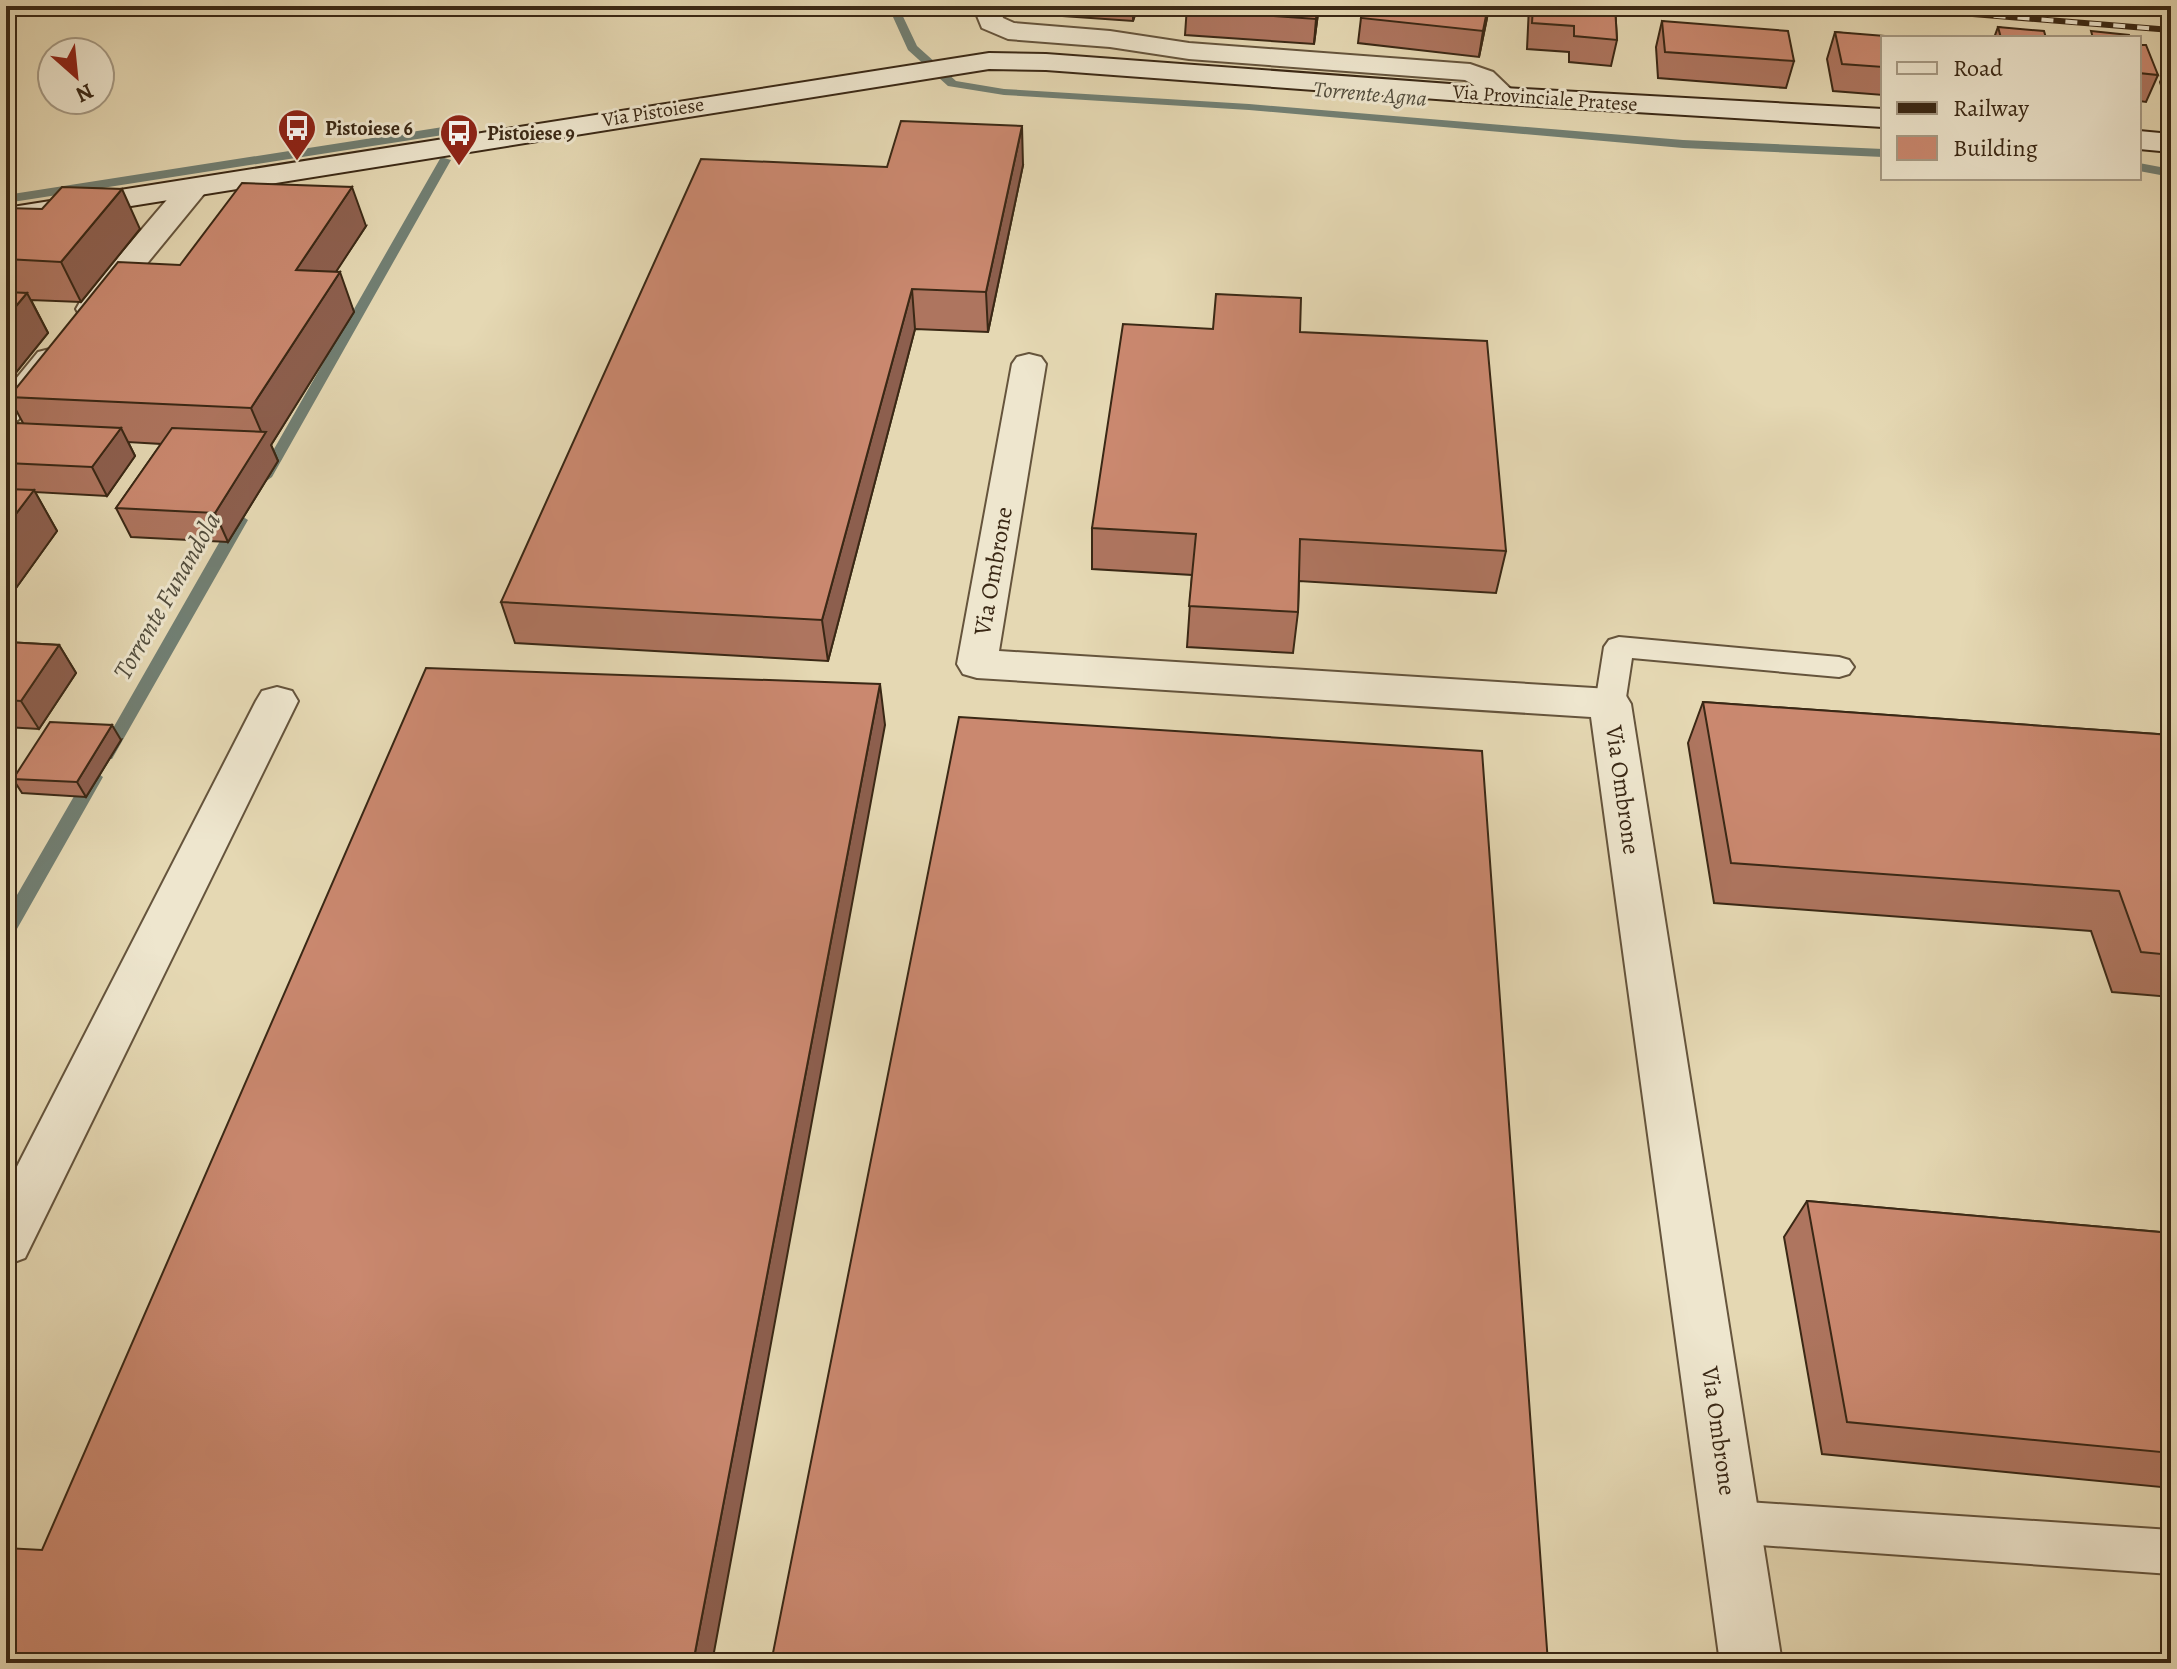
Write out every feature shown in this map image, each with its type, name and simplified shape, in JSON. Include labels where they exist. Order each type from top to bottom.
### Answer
[{"type":"street","points":[[986,6],[991,22],[1008,31],[1110,39],[1189,51],[1470,72],[1483,78],[1504,96]]},
{"type":"street","name":"Via Provinciale Pratese","points":[[968,63],[1046,62],[1504,96],[1881,118]]},
{"type":"street","name":"Via Pistoiese","points":[[6,217],[968,63]]},
{"type":"street","points":[[2141,140],[2171,143]]},
{"type":"street","points":[[6,413],[193,188]]},
{"type":"street","name":"Via Ombrone","points":[[1029,364],[977,664],[1610,704],[1751,1663]]},
{"type":"street","points":[[6,1241],[277,701]]},
{"type":"lane","points":[[1610,704],[1619,647],[1839,667]]},
{"type":"lane","points":[[1732,1522],[2171,1552]]},
{"type":"building","points":[[1187,6],[1318,6],[1316,19],[1186,10]]},
{"type":"building","points":[[1364,6],[1488,6],[1483,31],[1361,18]]},
{"type":"building","points":[[1533,6],[1615,6],[1617,40],[1574,36],[1574,26],[1532,23]]},
{"type":"building","points":[[1662,21],[1788,31],[1794,61],[1665,52]]},
{"type":"building","points":[[1998,27],[2044,31],[2045,36],[2000,36]]},
{"type":"building","points":[[2091,31],[2129,36],[2092,36]]},
{"type":"building","points":[[1835,32],[1885,36],[1881,36],[1881,67],[1842,64]]},
{"type":"building","points":[[2141,45],[2146,45],[2158,75],[2141,73]]},
{"type":"building","points":[[901,121],[1022,126],[986,292],[912,289],[822,620],[501,602],[701,159],[887,167]]},
{"type":"building","points":[[242,183],[352,187],[296,270],[340,272],[251,408],[9,397],[118,262],[180,265]]},
{"type":"building","points":[[62,187],[122,189],[61,262],[6,259],[6,208],[42,209]]},
{"type":"building","points":[[6,292],[27,293],[6,318]]},
{"type":"building","points":[[1216,294],[1301,298],[1300,332],[1487,341],[1506,551],[1300,539],[1298,612],[1189,606],[1196,534],[1092,528],[1123,324],[1213,329]]},
{"type":"building","points":[[16,423],[121,428],[92,467],[6,463],[6,435]]},
{"type":"building","points":[[172,428],[266,432],[215,513],[116,508]]},
{"type":"building","points":[[6,489],[34,490],[6,527]]},
{"type":"building","points":[[6,642],[59,645],[21,701],[6,700]]},
{"type":"building","points":[[426,668],[880,684],[693,1663],[6,1663],[6,1548],[42,1550]]},
{"type":"building","points":[[1703,702],[2171,735],[2171,955],[2141,952],[2119,891],[1731,863]]},
{"type":"building","points":[[959,717],[1482,751],[1548,1663],[771,1663]]},
{"type":"building","points":[[50,722],[112,725],[77,782],[13,779]]},
{"type":"building","points":[[1807,1201],[2171,1233],[2171,1453],[1847,1422]]},
{"type":"waterway","name":"Torrente Agna","points":[[893,6],[912,48],[952,84],[1004,92],[1249,107],[1683,144],[1881,153]]},
{"type":"waterway","name":"Torrente Funandola","points":[[6,199],[443,131],[458,134]]},
{"type":"waterway","name":"Torrente Funandola","points":[[265,477],[445,160]]},
{"type":"waterway","name":"Torrente Agna","points":[[2141,167],[2171,173]]},
{"type":"waterway","name":"Torrente Funandola","points":[[106,755],[240,520]]},
{"type":"waterway","name":"Torrente Funandola","points":[[6,931],[94,777]]},
{"type":"railway","points":[[1874,6],[2171,30]]},
{"type":"place","name":"Pistoiese 6","points":[[297,162]]},
{"type":"place","name":"Pistoiese 9","points":[[459,167]]}]
